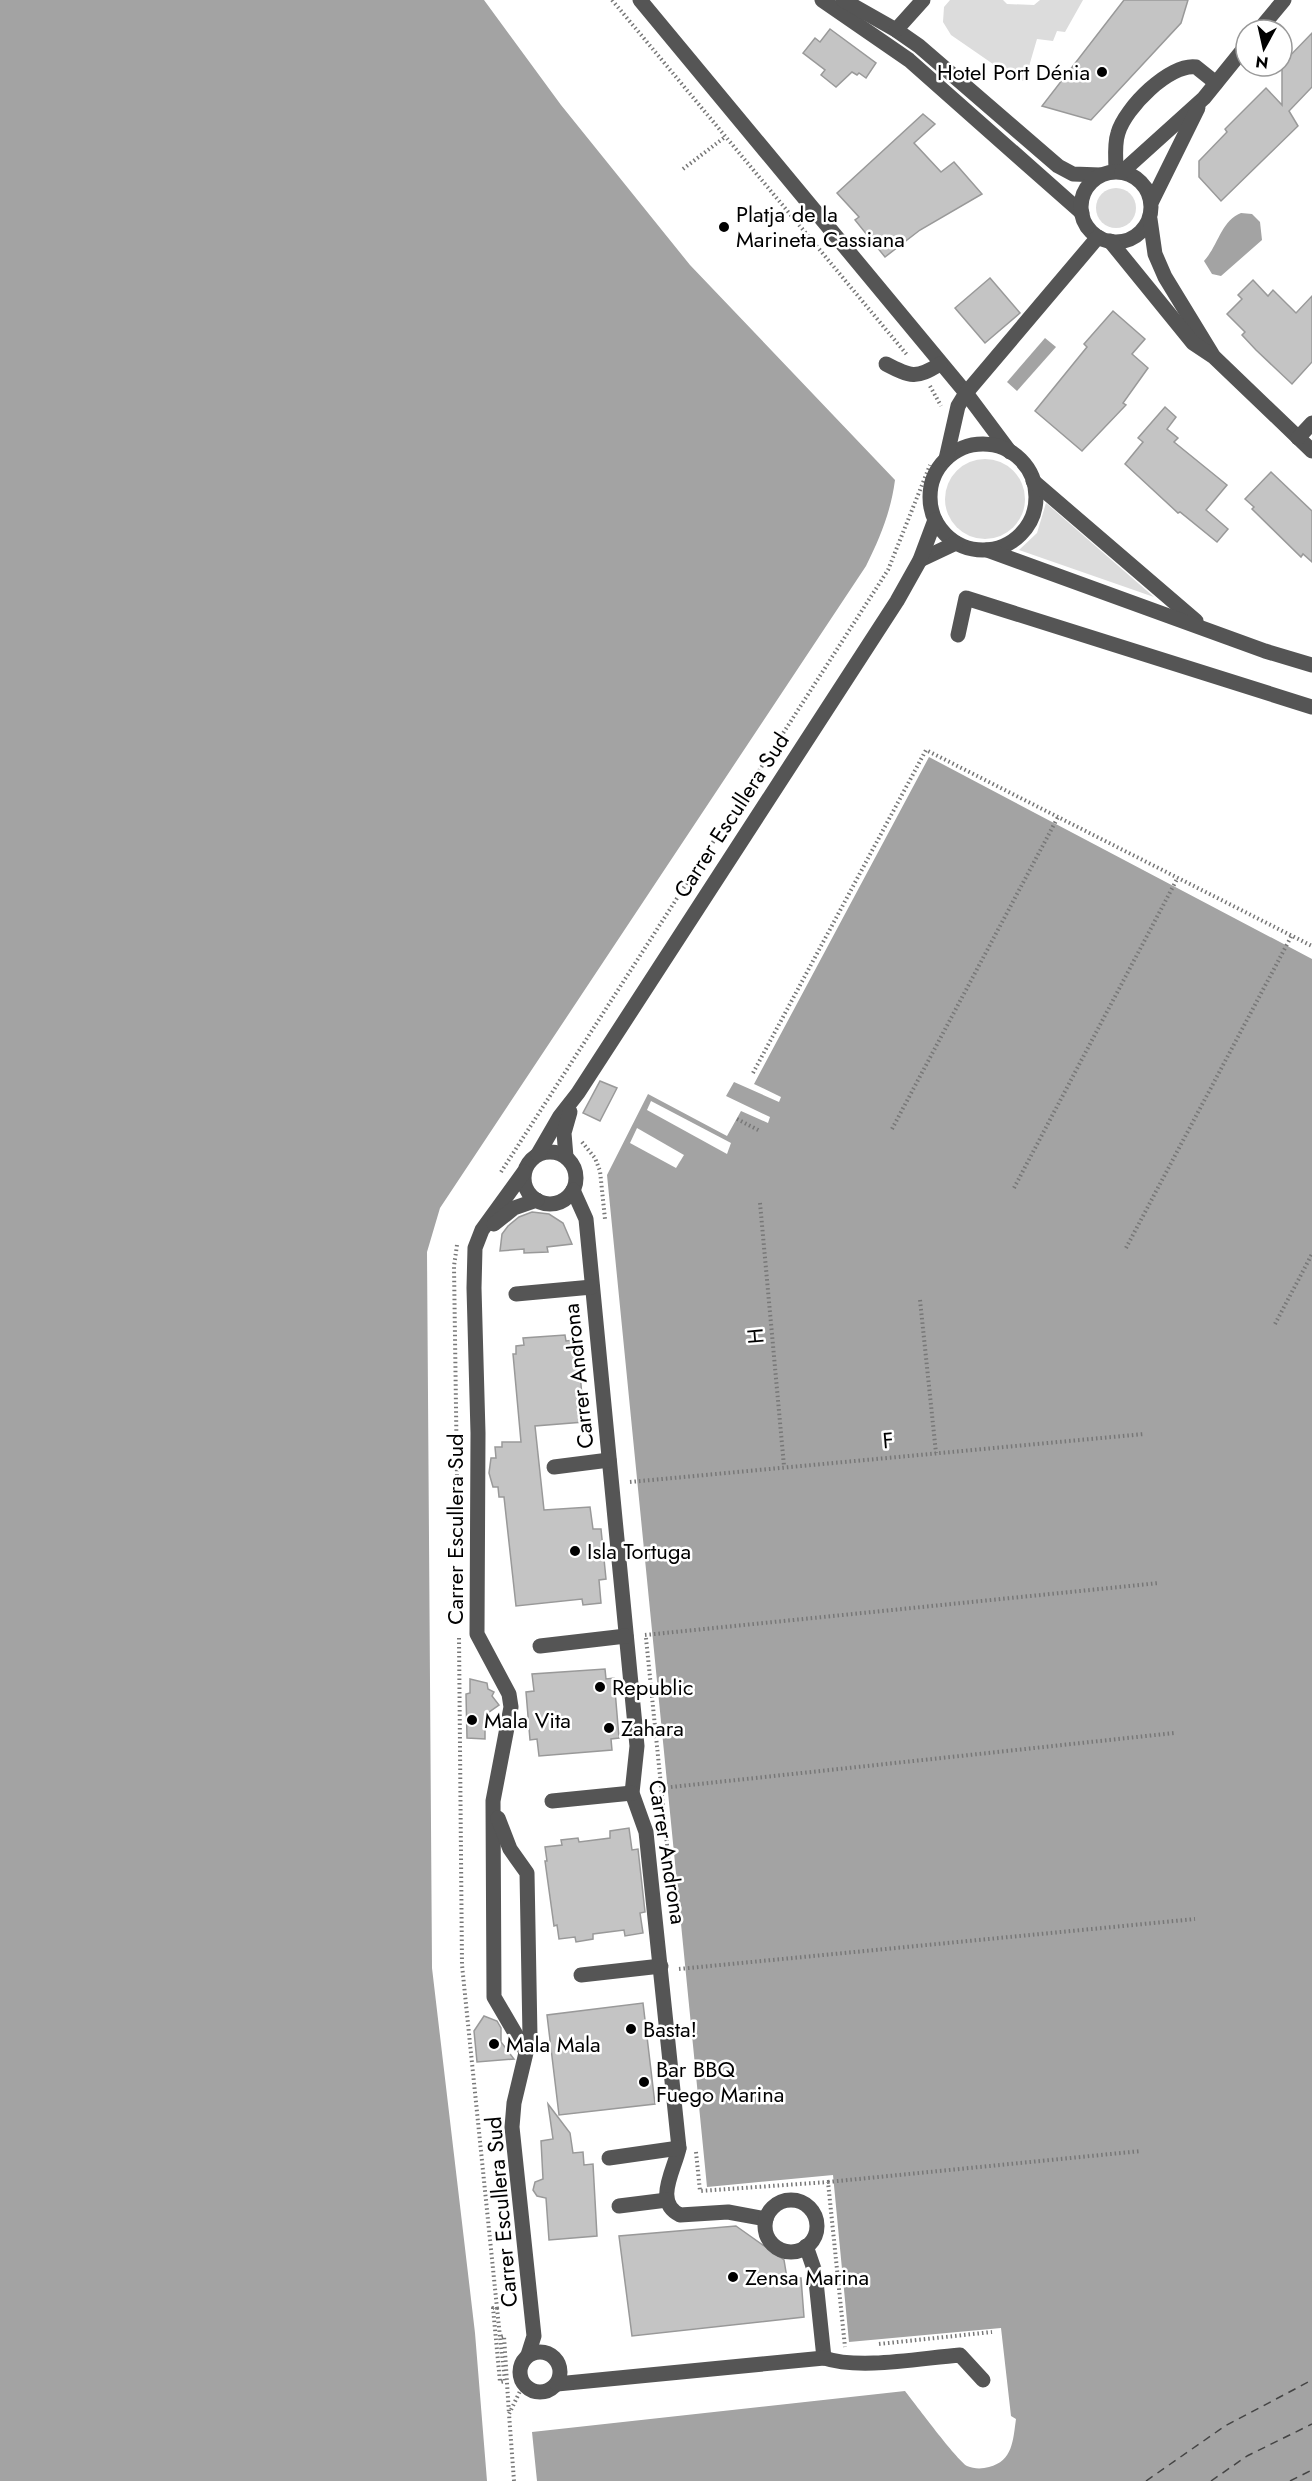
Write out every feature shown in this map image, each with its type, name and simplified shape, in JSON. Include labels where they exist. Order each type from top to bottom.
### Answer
[{"type":"street","points":[[640,0],[966,393],[1010,452],[1028,469],[1036,496],[1034,512],[1027,527],[1003,546],[987,550]]},
{"type":"street","points":[[822,0],[886,41],[1082,213],[1090,230],[1104,239],[1193,343],[1214,357],[1312,451]]},
{"type":"street","points":[[843,0],[896,30],[1052,161],[1073,174],[1100,175],[1119,171],[1204,98],[1234,61]]},
{"type":"street","points":[[1270,18],[1284,0]]},
{"type":"street","points":[[896,30],[916,2]]},
{"type":"street","points":[[1119,171],[1118,133],[1131,109],[1148,92],[1181,67],[1196,67],[1216,83]]},
{"type":"street","points":[[1204,98],[1152,201],[1150,219],[1155,254],[1165,277],[1214,357]]},
{"type":"street","points":[[1119,171],[1141,182],[1152,201]]},
{"type":"street","points":[[1082,213],[1084,191],[1100,175]]},
{"type":"street","points":[[1104,239],[1123,242],[1144,229],[1150,219]]},
{"type":"street","points":[[946,459],[958,406],[966,393],[1104,239]]},
{"type":"street","points":[[886,364],[908,375],[923,375],[940,364]]},
{"type":"street","points":[[1298,438],[1312,423]]},
{"type":"street","points":[[1010,452],[994,446],[977,444],[960,449],[946,459],[938,469],[929,494],[935,520],[944,533],[956,543],[971,549],[987,550],[1312,665]]},
{"type":"street","points":[[1033,481],[1203,627]]},
{"type":"street","name":"Carrer Escullera Sud","points":[[538,1155],[560,1116],[578,1093],[897,601],[920,560],[935,520]]},
{"type":"street","points":[[920,560],[956,543]]},
{"type":"street","points":[[958,635],[966,598],[1312,707]]},
{"type":"street","name":"Carrer Escullera Sud","points":[[566,1157],[564,1132],[578,1093]]},
{"type":"street","points":[[475,1248],[500,1217],[514,1208],[537,1200],[552,1203],[567,1197],[573,1190],[574,1169],[566,1157],[552,1152],[538,1155],[527,1165],[524,1172],[526,1188],[537,1200]]},
{"type":"street","name":"Carrer Escullera Sud","points":[[524,1172],[482,1230],[475,1248],[478,1433],[477,1635],[509,1694],[511,1707],[494,1801],[495,1997],[525,2050]]},
{"type":"street","name":"Carrer Androna","points":[[573,1190],[586,1219],[637,1746],[632,1793],[646,1832],[678,2148],[668,2181],[667,2200]]},
{"type":"street","points":[[516,1294],[592,1287]]},
{"type":"street","points":[[554,1467],[609,1460]]},
{"type":"street","points":[[540,1646],[627,1636]]},
{"type":"street","points":[[552,1801],[632,1793]]},
{"type":"street","name":"Carrer Escullera Sud","points":[[494,1801],[501,1830],[527,1873],[530,2036],[514,2103],[512,2127],[534,2336],[528,2355]]},
{"type":"street","points":[[581,1975],[661,1966]]},
{"type":"street","points":[[503,2011],[518,2013],[528,2007]]},
{"type":"street","points":[[609,2158],[678,2148]]},
{"type":"street","points":[[619,2206],[667,2200],[673,2211],[680,2215],[728,2212],[766,2219]]},
{"type":"street","points":[[798,2201],[812,2210],[817,2225],[812,2241],[807,2246],[791,2252],[776,2247],[766,2235],[766,2219],[775,2205],[798,2201]]},
{"type":"street","points":[[807,2246],[815,2272],[824,2358]]},
{"type":"street","name":"Carrer Escullera Sud","points":[[534,2336],[545,2353]]},
{"type":"street","points":[[557,2384],[559,2365],[545,2353],[528,2355],[520,2366],[519,2373],[524,2385],[541,2393],[557,2384],[824,2358],[852,2363],[960,2355],[983,2380]]},
{"type":"path","points":[[612,0],[923,375],[942,407]]},
{"type":"path","points":[[683,169],[725,137]]},
{"type":"path","points":[[495,1180],[888,570],[931,463]]},
{"type":"path","points":[[753,1073],[926,750],[1312,946]]},
{"type":"path","points":[[892,1129],[1058,817]]},
{"type":"path","points":[[1014,1188],[1177,879]]},
{"type":"path","points":[[1126,1248],[1292,935]]},
{"type":"path","points":[[576,1053],[582,1056]]},
{"type":"path","points":[[737,1119],[760,1131]]},
{"type":"path","points":[[581,1139],[595,1158],[600,1171],[606,1228]]},
{"type":"path","name":"H","points":[[760,1203],[784,1466]]},
{"type":"path","points":[[458,1560],[453,1266],[459,1240]]},
{"type":"path","points":[[1275,1324],[1312,1254]]},
{"type":"path","points":[[920,1300],[936,1452]]},
{"type":"path","name":"F","points":[[630,1482],[1144,1434]]},
{"type":"path","points":[[629,1471],[632,1494]]},
{"type":"path","points":[[645,1635],[1159,1583]]},
{"type":"path","points":[[644,1623],[671,1890]]},
{"type":"path","points":[[459,1631],[462,1965],[505,2382],[500,2382],[493,2308],[497,2308]]},
{"type":"path","points":[[662,1788],[1174,1733]]},
{"type":"path","points":[[679,1970],[1195,1919]]},
{"type":"path","points":[[678,1958],[680,1981]]},
{"type":"path","points":[[696,2145],[700,2191],[828,2182],[1142,2151]]},
{"type":"path","points":[[828,2182],[844,2347],[852,2347]]},
{"type":"path","points":[[870,2345],[992,2332]]},
{"type":"path","points":[[500,2337],[504,2336],[514,2481]]},
{"type":"path","points":[[509,2414],[524,2385]]},
{"type":"shaded area","points":[[0,0],[484,0],[561,105],[690,265],[895,480],[884,524],[866,566],[440,1208],[427,1252],[432,1968],[475,2333],[487,2481],[0,2481]]},
{"type":"shaded area","points":[[950,0],[1003,0],[1007,4],[1034,5],[1040,0],[1083,0],[1065,32],[1057,31],[1053,41],[1037,39],[1025,80],[1019,82],[951,35],[943,22],[944,7]]},
{"type":"shaded area","points":[[1116,188],[1124,189],[1130,194],[1135,200],[1135,216],[1130,222],[1124,227],[1116,228],[1108,227],[1102,222],[1097,216],[1096,208],[1097,200],[1102,194],[1108,189]]},
{"type":"shaded area","points":[[1241,213],[1252,214],[1260,222],[1262,240],[1221,276],[1212,274],[1204,261],[1224,228]]},
{"type":"shaded area","points":[[1045,338],[1056,347],[1017,391],[1007,382]]},
{"type":"shaded area","points":[[985,459],[1000,462],[1013,471],[1022,484],[1025,499],[1022,514],[1013,527],[1000,536],[985,539],[970,536],[957,527],[948,514],[945,499],[948,484],[957,471],[970,462]]},
{"type":"shaded area","points":[[1046,503],[1154,597],[1019,550],[1037,533]]},
{"type":"shaded area","points":[[929,757],[1312,959],[1312,2481],[537,2481],[532,2432],[905,2391],[945,2443],[967,2466],[981,2468],[997,2464],[1007,2455],[1012,2442],[1016,2419],[1011,2416],[1001,2328],[849,2342],[833,2175],[707,2187],[607,1175],[648,1094],[727,1136],[741,1111],[768,1123],[770,1117],[726,1096],[734,1082],[779,1102],[781,1097],[754,1084]]},
{"type":"pier","points":[[651,1101],[731,1143],[727,1154],[647,1110]]},
{"type":"pier","points":[[637,1128],[684,1155],[676,1168],[630,1143]]},
{"type":"building","name":"Hotel Port Dénia","points":[[1124,0],[1188,0],[1181,23],[1091,120],[1042,106]]},
{"type":"building","points":[[830,29],[876,63],[866,78],[859,73],[857,75],[852,72],[836,87],[821,75],[825,70],[803,53],[815,38],[820,42]]},
{"type":"building","points":[[1312,33],[1312,87],[1289,111],[1298,126],[1221,201],[1199,177],[1199,161],[1227,132],[1225,129],[1266,88],[1282,105],[1282,78],[1294,78],[1294,52]]},
{"type":"building","points":[[923,114],[935,124],[914,143],[941,172],[954,162],[982,194],[920,230],[885,257],[855,220],[859,217],[837,193]]},
{"type":"building","points":[[990,278],[1020,313],[985,343],[955,308]]},
{"type":"building","points":[[1253,280],[1268,296],[1273,290],[1296,313],[1312,296],[1312,362],[1292,384],[1242,335],[1245,332],[1227,314],[1242,299],[1238,295]]},
{"type":"building","points":[[1113,311],[1145,339],[1132,354],[1148,368],[1123,403],[1126,405],[1082,451],[1035,411],[1087,347],[1084,344]]},
{"type":"building","points":[[1165,407],[1176,417],[1167,429],[1178,438],[1174,442],[1227,485],[1206,510],[1228,529],[1217,542],[1180,512],[1178,513],[1125,464],[1143,442],[1138,438]]},
{"type":"building","points":[[1271,472],[1312,511],[1312,562],[1303,554],[1301,557],[1252,509],[1254,507],[1245,499]]},
{"type":"building","points":[[600,1081],[617,1088],[600,1121],[583,1113]]},
{"type":"building","points":[[532,1212],[549,1214],[563,1223],[572,1244],[547,1247],[548,1252],[524,1253],[524,1249],[500,1251],[502,1234],[508,1226],[519,1217]]},
{"type":"building","points":[[565,1335],[566,1341],[574,1340],[575,1347],[578,1347],[584,1422],[535,1426],[544,1510],[590,1507],[593,1529],[601,1529],[606,1579],[599,1580],[601,1603],[583,1605],[582,1599],[516,1606],[504,1497],[499,1497],[498,1487],[493,1487],[489,1473],[491,1458],[496,1458],[495,1447],[502,1447],[502,1442],[521,1442],[513,1354],[516,1354],[516,1346],[524,1345],[523,1338]]},
{"type":"building","points":[[605,1669],[606,1679],[614,1678],[619,1738],[611,1739],[612,1750],[539,1756],[537,1739],[530,1740],[526,1692],[534,1691],[532,1674]]},
{"type":"building","points":[[470,1679],[487,1683],[488,1689],[494,1692],[492,1696],[499,1705],[485,1715],[485,1739],[467,1738],[466,1694],[470,1693]]},
{"type":"building","points":[[629,1828],[632,1850],[638,1849],[645,1912],[640,1913],[643,1933],[625,1936],[624,1930],[593,1934],[593,1939],[576,1942],[575,1937],[559,1939],[557,1925],[554,1926],[545,1847],[562,1845],[561,1840],[578,1838],[579,1842],[610,1838],[610,1831]]},
{"type":"building","points":[[643,2003],[655,2104],[559,2115],[547,2015]]},
{"type":"building","points":[[484,2016],[497,2021],[501,2028],[501,2042],[514,2059],[477,2062],[474,2031]]},
{"type":"building","points":[[548,2104],[570,2133],[573,2153],[583,2152],[584,2165],[593,2164],[597,2236],[549,2240],[546,2198],[537,2196],[533,2190],[535,2182],[543,2179],[541,2141],[553,2139]]},
{"type":"building","points":[[736,2226],[784,2260],[787,2278],[801,2278],[804,2317],[632,2336],[619,2236]]},
{"type":"ferry route","points":[[1146,2481],[1225,2426],[1312,2380]]},
{"type":"ferry route","points":[[1211,2481],[1247,2456],[1312,2424]]},
{"type":"ferry route","points":[[1290,2481],[1312,2470]]},
{"type":"place","name":"Hotel Port Dénia","points":[[1102,72]]},
{"type":"place","name":"Platja de la Marineta Cassiana","points":[[724,227]]},
{"type":"place","name":"Isla Tortuga","points":[[575,1551]]},
{"type":"place","name":"Republic","points":[[600,1687]]},
{"type":"place","name":"Mala Vita","points":[[472,1720]]},
{"type":"place","name":"Zahara","points":[[609,1728]]},
{"type":"place","name":"Basta!","points":[[631,2029]]},
{"type":"place","name":"Mala Mala","points":[[494,2044]]},
{"type":"place","name":"Bar BBQ Fuego Marina","points":[[644,2082]]},
{"type":"place","name":"Zensa Marina","points":[[733,2277]]}]
